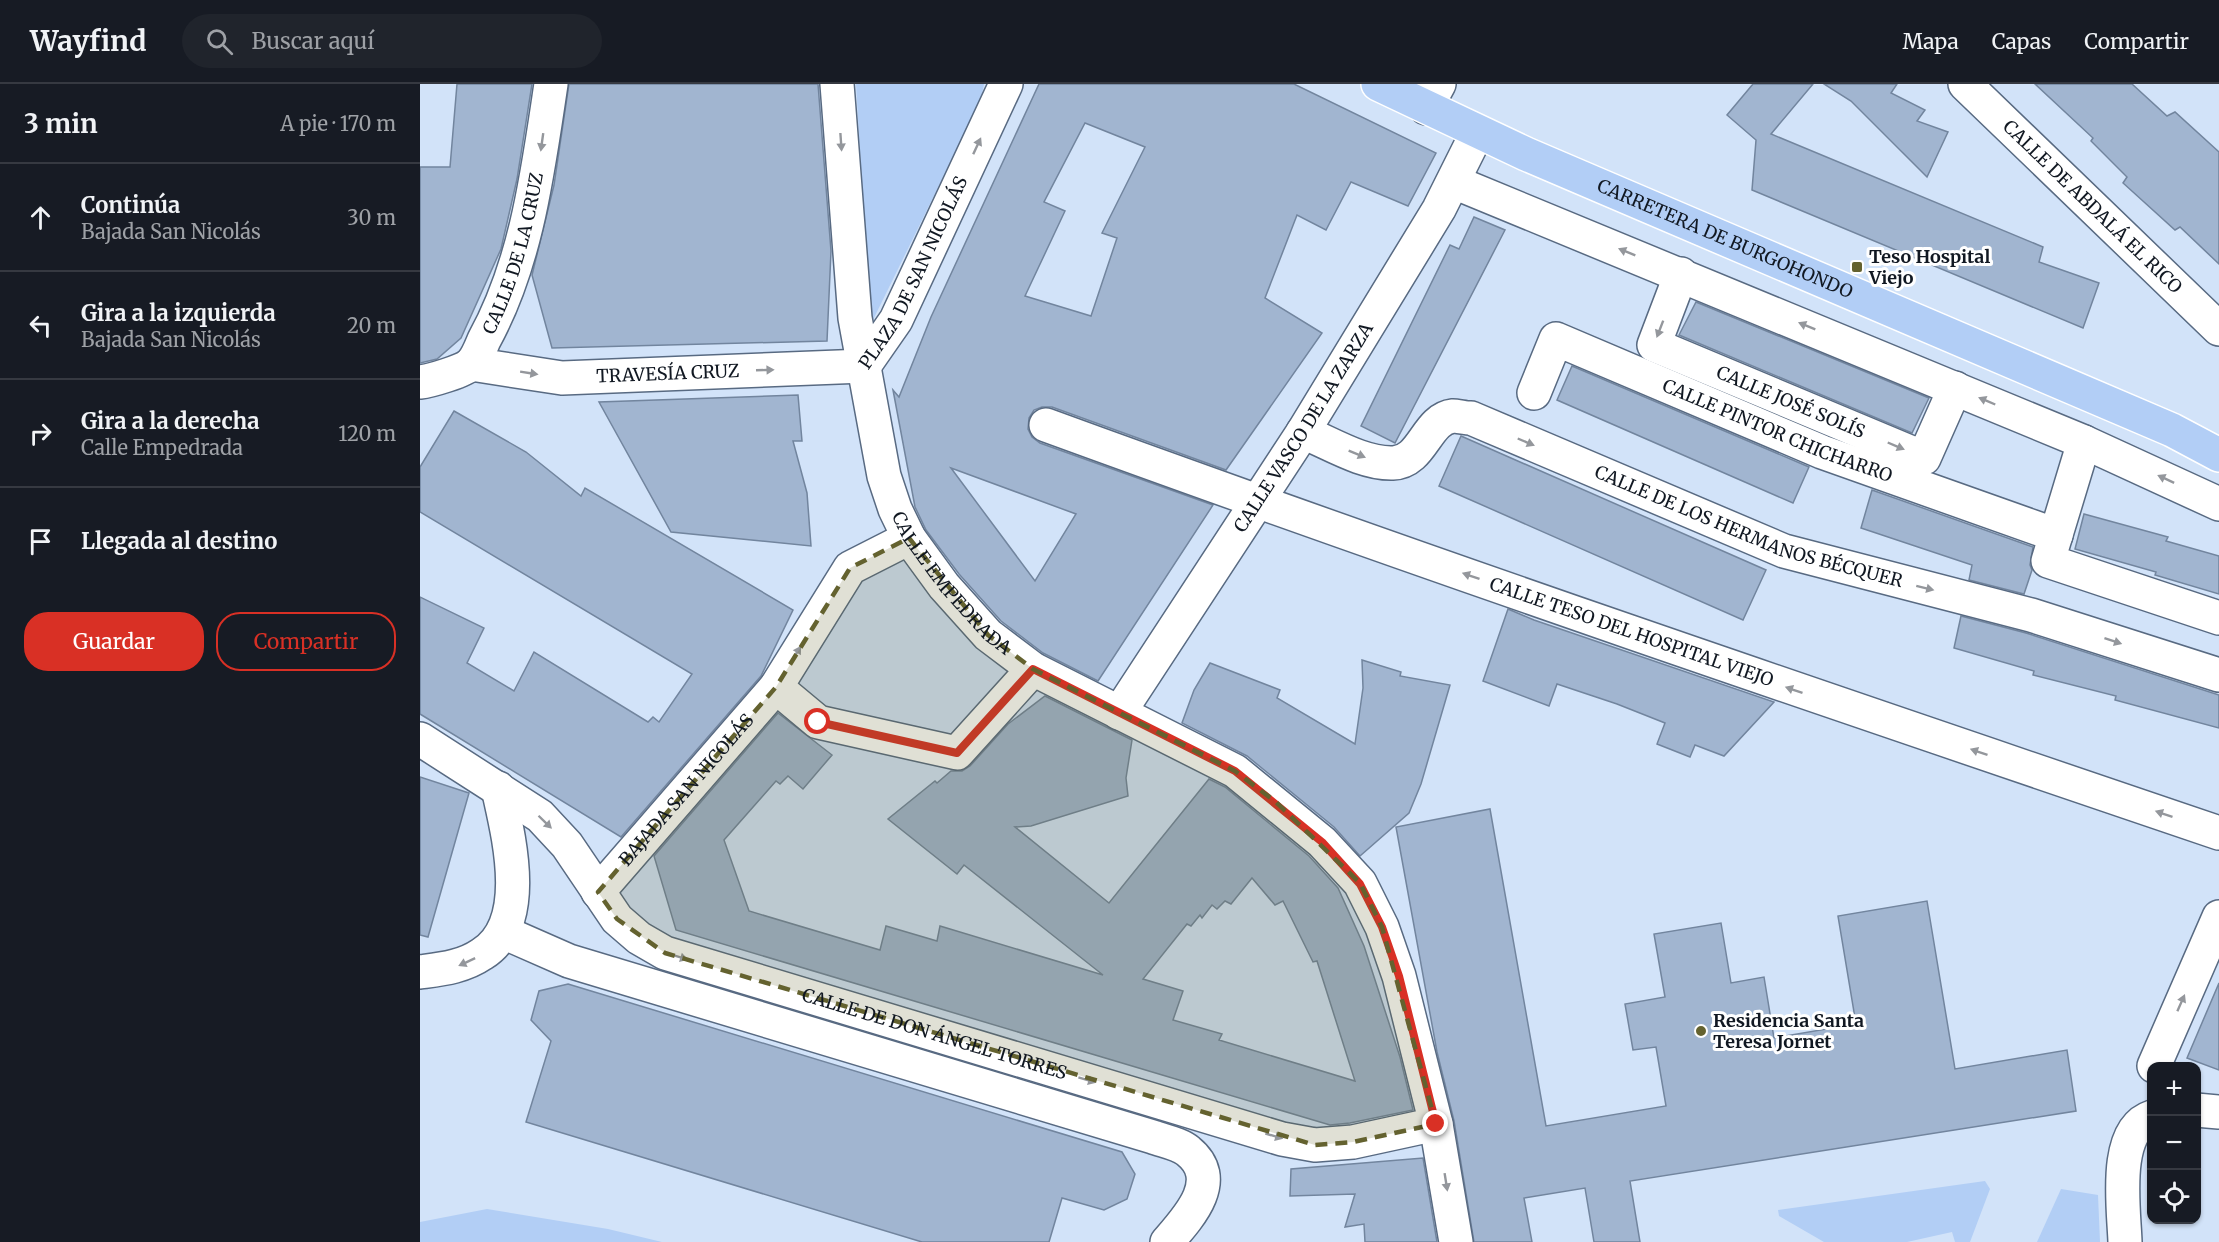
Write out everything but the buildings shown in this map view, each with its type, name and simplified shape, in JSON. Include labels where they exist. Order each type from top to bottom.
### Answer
[{"type":"main road","name":"CARRETERA DE BURGOHONDO","points":[[1378,84],[1432,96],[1477,132],[2172,430],[2219,455]]},
{"type":"main road","name":"CARRETERA DE BURGOHONDO","points":[[2172,430],[2219,431]]},
{"type":"street","name":"CALLE DE LA CRUZ","points":[[471,364],[497,317],[518,258],[537,178],[551,84]]},
{"type":"street","name":"PLAZA DE SAN NICOLÁS","points":[[837,84],[855,318],[864,366]]},
{"type":"street","name":"PLAZA DE SAN NICOLÁS","points":[[864,366],[896,320],[1006,84]]},
{"type":"street","name":"CALLE DE ABDALÁ EL RICO","points":[[1965,84],[2219,329]]},
{"type":"street","name":"CALLE VASCO DE LA ZARZA","points":[[1119,713],[1259,503],[1454,182],[1477,132]]},
{"type":"street","points":[[1454,182],[2084,442],[2219,504]]},
{"type":"street","name":"CALLE JOSÉ SOLÍS","points":[[1681,274],[1654,345],[1924,458],[1955,388]]},
{"type":"street","name":"CALLE PINTOR CHICHARRO","points":[[1534,393],[1556,339],[2219,618]]},
{"type":"street","name":"TRAVESÍA CRUZ","points":[[471,364],[562,378],[864,366]]},
{"type":"street","points":[[420,382],[429,381],[471,364]]},
{"type":"street","name":"CALLE EMPEDRADA","points":[[864,366],[884,476],[895,509],[909,538],[944,586],[988,635],[1033,669],[1235,771],[1322,842],[1360,884],[1382,927],[1399,976],[1436,1124],[1456,1242]]},
{"type":"street","name":"CALLE DE LOS HERMANOS BÉCQUER","points":[[1302,432],[1376,462],[1396,463],[1415,454],[1436,426],[1451,416],[1471,418],[1784,551],[2031,615],[2219,675]]},
{"type":"street","name":"CALLE TESO DEL HOSPITAL VIEJO","points":[[1046,425],[1259,503],[1801,692],[2219,833]]},
{"type":"street","points":[[2052,548],[2084,442]]},
{"type":"street","name":"BAJADA SAN NICOLÁS","points":[[598,892],[776,687],[850,568],[909,538]]},
{"type":"street","points":[[776,687],[818,722],[957,753],[1033,669]]},
{"type":"street","name":"CALLE DE DON ÁNGEL TORRES","points":[[420,739],[540,816],[561,838],[617,919],[639,938],[666,952],[1282,1138],[1315,1145],[1353,1142],[1436,1124]]},
{"type":"street","points":[[420,972],[454,967],[484,954],[503,932],[512,897],[513,862],[498,788]]},
{"type":"street","points":[[2156,1062],[2219,917]]},
{"type":"street","name":"CALLE DE DON ÁNGEL TORRES","points":[[503,932],[569,961],[1153,1137],[1188,1150],[1203,1169],[1203,1192],[1192,1214],[1167,1242]]},
{"type":"street","points":[[2201,1110],[2219,1112]]},
{"type":"street","points":[[2125,1242],[2123,1183],[2127,1141],[2147,1119]]},
{"type":"highlighted area","points":[[909,538],[988,635],[1033,669],[1235,771],[1276,802],[1360,883],[1382,927],[1436,1124],[1353,1142],[1315,1145],[665,953],[617,919],[598,892],[776,687],[850,568]]},
{"type":"shaded area","points":[[856,84],[984,84],[981,100],[870,326]]},
{"type":"shaded area","points":[[1985,1181],[1990,1189],[1970,1242],[1955,1242],[1952,1232],[1907,1242],[1824,1242],[1779,1216],[1778,1210]]},
{"type":"shaded area","points":[[2061,1189],[2098,1195],[2100,1242],[2037,1242]]},
{"type":"shaded area","points":[[487,1209],[608,1229],[662,1242],[420,1242],[420,1222]]},
{"type":"place","name":"Teso Hospital Viejo","points":[[1857,267]]},
{"type":"place","name":"Residencia Santa Teresa Jornet","points":[[1701,1031]]},
{"type":"route","points":[[818,722],[957,753],[1033,669],[1235,771],[1276,802],[1322,842],[1360,884],[1382,927],[1399,976],[1436,1124]]}]
